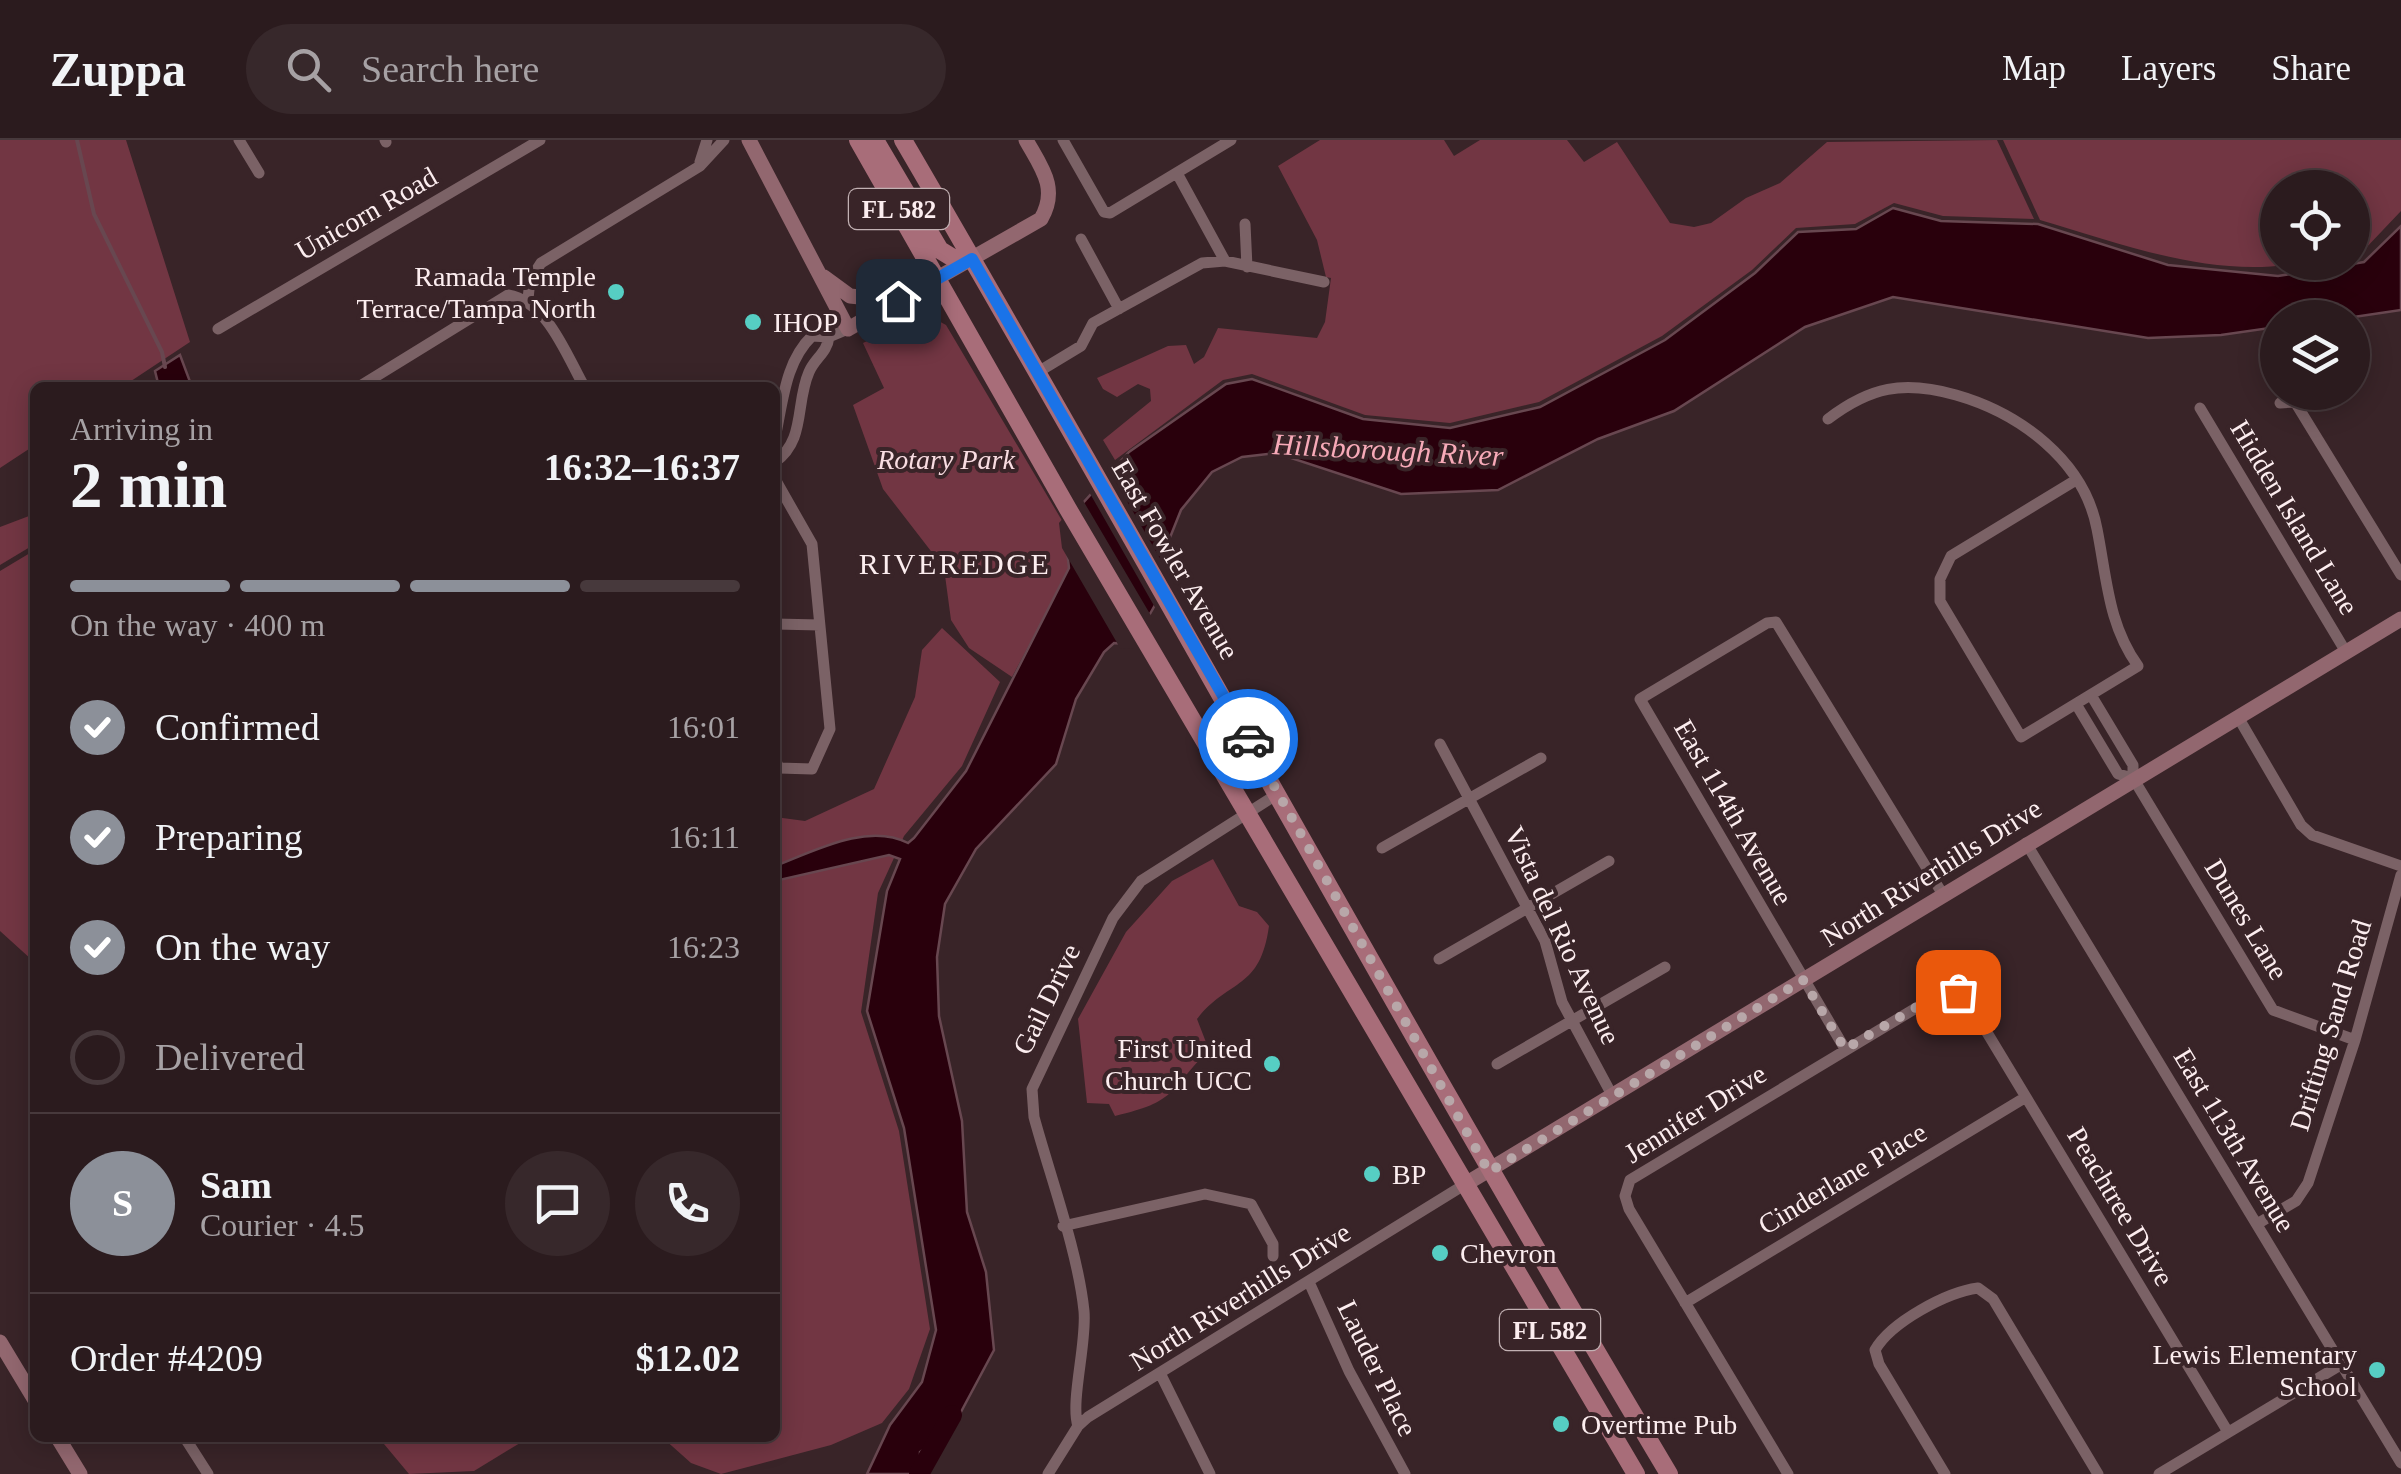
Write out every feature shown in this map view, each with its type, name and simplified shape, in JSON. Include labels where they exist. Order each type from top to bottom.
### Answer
[{"type":"main road","name":"FL 582","points":[[858,140],[1068,509],[1636,1474]]},
{"type":"main road","points":[[876,140],[940,250],[953,258],[972,259]]},
{"type":"main road","name":"East Fowler Avenue","points":[[902,140],[1280,793],[1489,1172],[1669,1474]]},
{"type":"street","points":[[239,140],[259,172]]},
{"type":"street","name":"Unicorn Road","points":[[218,329],[540,140]]},
{"type":"street","points":[[700,166],[708,140]]},
{"type":"street","points":[[581,382],[528,299],[530,280],[541,263],[700,166],[716,143],[724,140]]},
{"type":"street","points":[[750,140],[848,328]]},
{"type":"street","points":[[1063,140],[1104,212],[1178,174],[1231,140]]},
{"type":"street","points":[[780,415],[791,364],[812,336],[828,337],[848,328],[1040,218],[1047,208],[1048,180],[1029,141]]},
{"type":"street","points":[[1178,174],[1225,261]]},
{"type":"street","points":[[1245,224],[1247,267]]},
{"type":"street","points":[[1081,239],[1119,309]]},
{"type":"street","points":[[1038,372],[1080,346],[1093,323],[1202,264],[1225,261],[1324,282]]},
{"type":"street","points":[[818,272],[850,296],[898,301]]},
{"type":"street","points":[[367,382],[508,295],[528,299]]},
{"type":"street","points":[[780,456],[796,438],[809,371],[828,348],[828,337]]},
{"type":"street","points":[[1828,418],[1860,395],[1898,388],[1937,390],[2003,412],[2054,448],[2076,480],[2097,524],[2116,630],[2138,666],[2020,737],[1940,600],[1940,579],[1951,556],[2076,480]]},
{"type":"street","name":"Hidden Island Lane","points":[[2200,408],[2346,652]]},
{"type":"street","points":[[2299,410],[2401,576]]},
{"type":"street","points":[[780,489],[812,544],[830,730],[812,769],[780,768]]},
{"type":"street","name":"North Riverhills Drive","points":[[1048,1474],[1078,1426],[1942,893],[2401,619]]},
{"type":"street","name":"East 114th Avenue","points":[[1845,1049],[1641,703],[1647,694],[1767,623],[1776,622],[1942,893]]},
{"type":"street","points":[[780,624],[820,625]]},
{"type":"street","name":"Dunes Lane","points":[[2091,695],[2133,766],[2133,778],[2273,1010],[2356,1040]]},
{"type":"street","name":"Dunes Lane","points":[[2076,704],[2118,774],[2133,778]]},
{"type":"street","points":[[2238,717],[2301,825],[2329,843],[2401,866]]},
{"type":"street","name":"Vista del Rio Avenue","points":[[1440,744],[1527,907],[1551,957],[1571,1022],[1612,1095]]},
{"type":"street","points":[[1382,848],[1541,758]]},
{"type":"street","name":"Gail Drive","points":[[1078,1426],[1074,1415],[1084,1364],[1084,1310],[1034,1116],[1032,1089],[1050,1042],[1113,918],[1141,881],[1280,793]]},
{"type":"street","name":"East 113th Avenue","points":[[2026,843],[2401,1462]]},
{"type":"street","points":[[1439,959],[1608,861]]},
{"type":"street","name":"Drifting Sand Road","points":[[2257,1224],[2302,1194],[2356,1040],[2401,875]]},
{"type":"street","points":[[1497,1064],[1665,966]]},
{"type":"street","name":"Jennifer Drive","points":[[1788,1474],[1629,1209],[1625,1196],[1630,1180],[1941,993],[1958,992],[1971,1006]]},
{"type":"street","name":"Peachtree Drive","points":[[1971,1006],[2228,1432]]},
{"type":"street","name":"Cinderlane Place","points":[[1685,1303],[2026,1097]]},
{"type":"street","points":[[1063,1226],[1206,1194],[1251,1204],[1273,1244],[1272,1256]]},
{"type":"street","name":"Lauder Place","points":[[1310,1282],[1349,1371],[1405,1474]]},
{"type":"street","points":[[1945,1474],[1879,1364],[1875,1350],[1883,1336],[1960,1290],[1978,1288],[1993,1299],[2098,1474]]},
{"type":"street","points":[[0,1342],[30,1392]]},
{"type":"street","points":[[2159,1474],[2342,1364]]},
{"type":"street","points":[[1161,1375],[1210,1474]]},
{"type":"street","points":[[60,1442],[80,1474]]},
{"type":"street","points":[[188,1442],[208,1474]]},
{"type":"green space","points":[[0,140],[126,140],[190,342],[130,382],[30,382],[30,448],[0,468]]},
{"type":"green space","points":[[1320,140],[1444,140],[1454,156],[1480,140],[1567,140],[1584,162],[1617,142],[1670,223],[1694,227],[1711,223],[1746,198],[1780,183],[1827,142],[1997,140],[2034,219],[1943,216],[1894,203],[1855,224],[1796,228],[1752,270],[1662,336],[1539,402],[1450,423],[1365,415],[1252,374],[1223,380],[1115,460],[1103,440],[1151,401],[1150,389],[1138,384],[1117,397],[1103,389],[1097,378],[1168,346],[1186,345],[1194,364],[1204,357],[1218,328],[1317,338],[1325,322],[1331,278],[1326,277],[1317,240],[1278,166]]},
{"type":"green space","points":[[2003,140],[2401,140],[2401,211],[2370,244],[2370,170],[2260,170],[2260,267],[2201,263],[2168,256],[2040,220]]},
{"type":"green space","name":"Rotary Park","points":[[924,313],[946,325],[1064,524],[1070,568],[1012,677],[969,648],[951,620],[944,568],[883,489],[853,405],[884,388],[863,343]]},
{"type":"green space","points":[[30,517],[30,547],[0,565],[0,527]]},
{"type":"green space","points":[[30,553],[30,958],[0,931],[0,571]]},
{"type":"green space","points":[[942,628],[1000,682],[962,766],[904,836],[878,893],[861,1012],[899,1131],[930,1329],[909,1389],[882,1423],[831,1445],[721,1474],[691,1463],[667,1442],[780,1442],[780,818],[805,821],[874,789],[915,697],[922,650]]},
{"type":"green space","points":[[1213,859],[1239,906],[1257,912],[1269,926],[1265,947],[1251,973],[1197,1019],[1209,1050],[1170,1094],[1115,1116],[1109,1104],[1087,1103],[1078,1019],[1126,932],[1172,881]]},
{"type":"green space","points":[[382,1442],[520,1443],[474,1471],[409,1474]]},
{"type":"water","name":"Hillsborough River","points":[[1893,208],[1941,221],[2038,224],[2168,265],[2260,274],[2260,280],[2370,280],[2370,256],[2401,226],[2401,310],[2370,315],[2370,300],[2260,300],[2260,329],[2148,338],[1893,297],[1805,327],[1674,411],[1598,439],[1498,490],[1401,494],[1276,453],[1242,457],[1212,472],[1181,510],[1163,555],[1164,589],[1133,644],[1114,643],[1104,652],[1076,699],[1056,764],[976,849],[945,904],[937,957],[939,1016],[962,1121],[967,1212],[986,1272],[994,1350],[954,1425],[920,1452],[920,1474],[867,1474],[890,1425],[922,1382],[936,1330],[904,1128],[867,1011],[887,891],[900,859],[889,855],[780,880],[780,864],[859,837],[892,837],[908,843],[914,838],[966,771],[1069,568],[1064,524],[1129,452],[1226,384],[1252,379],[1363,419],[1450,428],[1540,407],[1665,340],[1755,273],[1798,232],[1856,229]]},
{"type":"water","points":[[180,355],[190,382],[158,382],[155,371]]},
{"type":"pier","points":[[1108,468],[1169,574],[1169,591],[1157,611],[1088,490]]},
{"type":"pier","points":[[1081,497],[1153,619],[1133,649],[1120,648],[1062,548],[1059,523]]},
{"type":"waterway","points":[[77,140],[94,214],[162,352],[165,367]]},
{"type":"waterway","name":"Hillsborough River","points":[[919,1474],[952,1415]]},
{"type":"way so far","points":[[1248,739],[1489,1172],[1803,980],[1845,1049],[1941,993],[1958,992]]},
{"type":"place","name":"Ramada Temple Terrace/Tampa North","points":[[616,292]]},
{"type":"place","name":"IHOP","points":[[753,322]]},
{"type":"place","name":"First United Church UCC","points":[[1272,1064]]},
{"type":"place","name":"BP","points":[[1372,1174]]},
{"type":"place","name":"Chevron","points":[[1440,1253]]},
{"type":"place","name":"Lewis Elementary School","points":[[2377,1370]]},
{"type":"place","name":"Overtime Pub","points":[[1561,1424]]},
{"type":"district","name":"RIVEREDGE","points":[[955,564]]},
{"type":"route","points":[[898,301],[972,259],[1248,739]]}]
